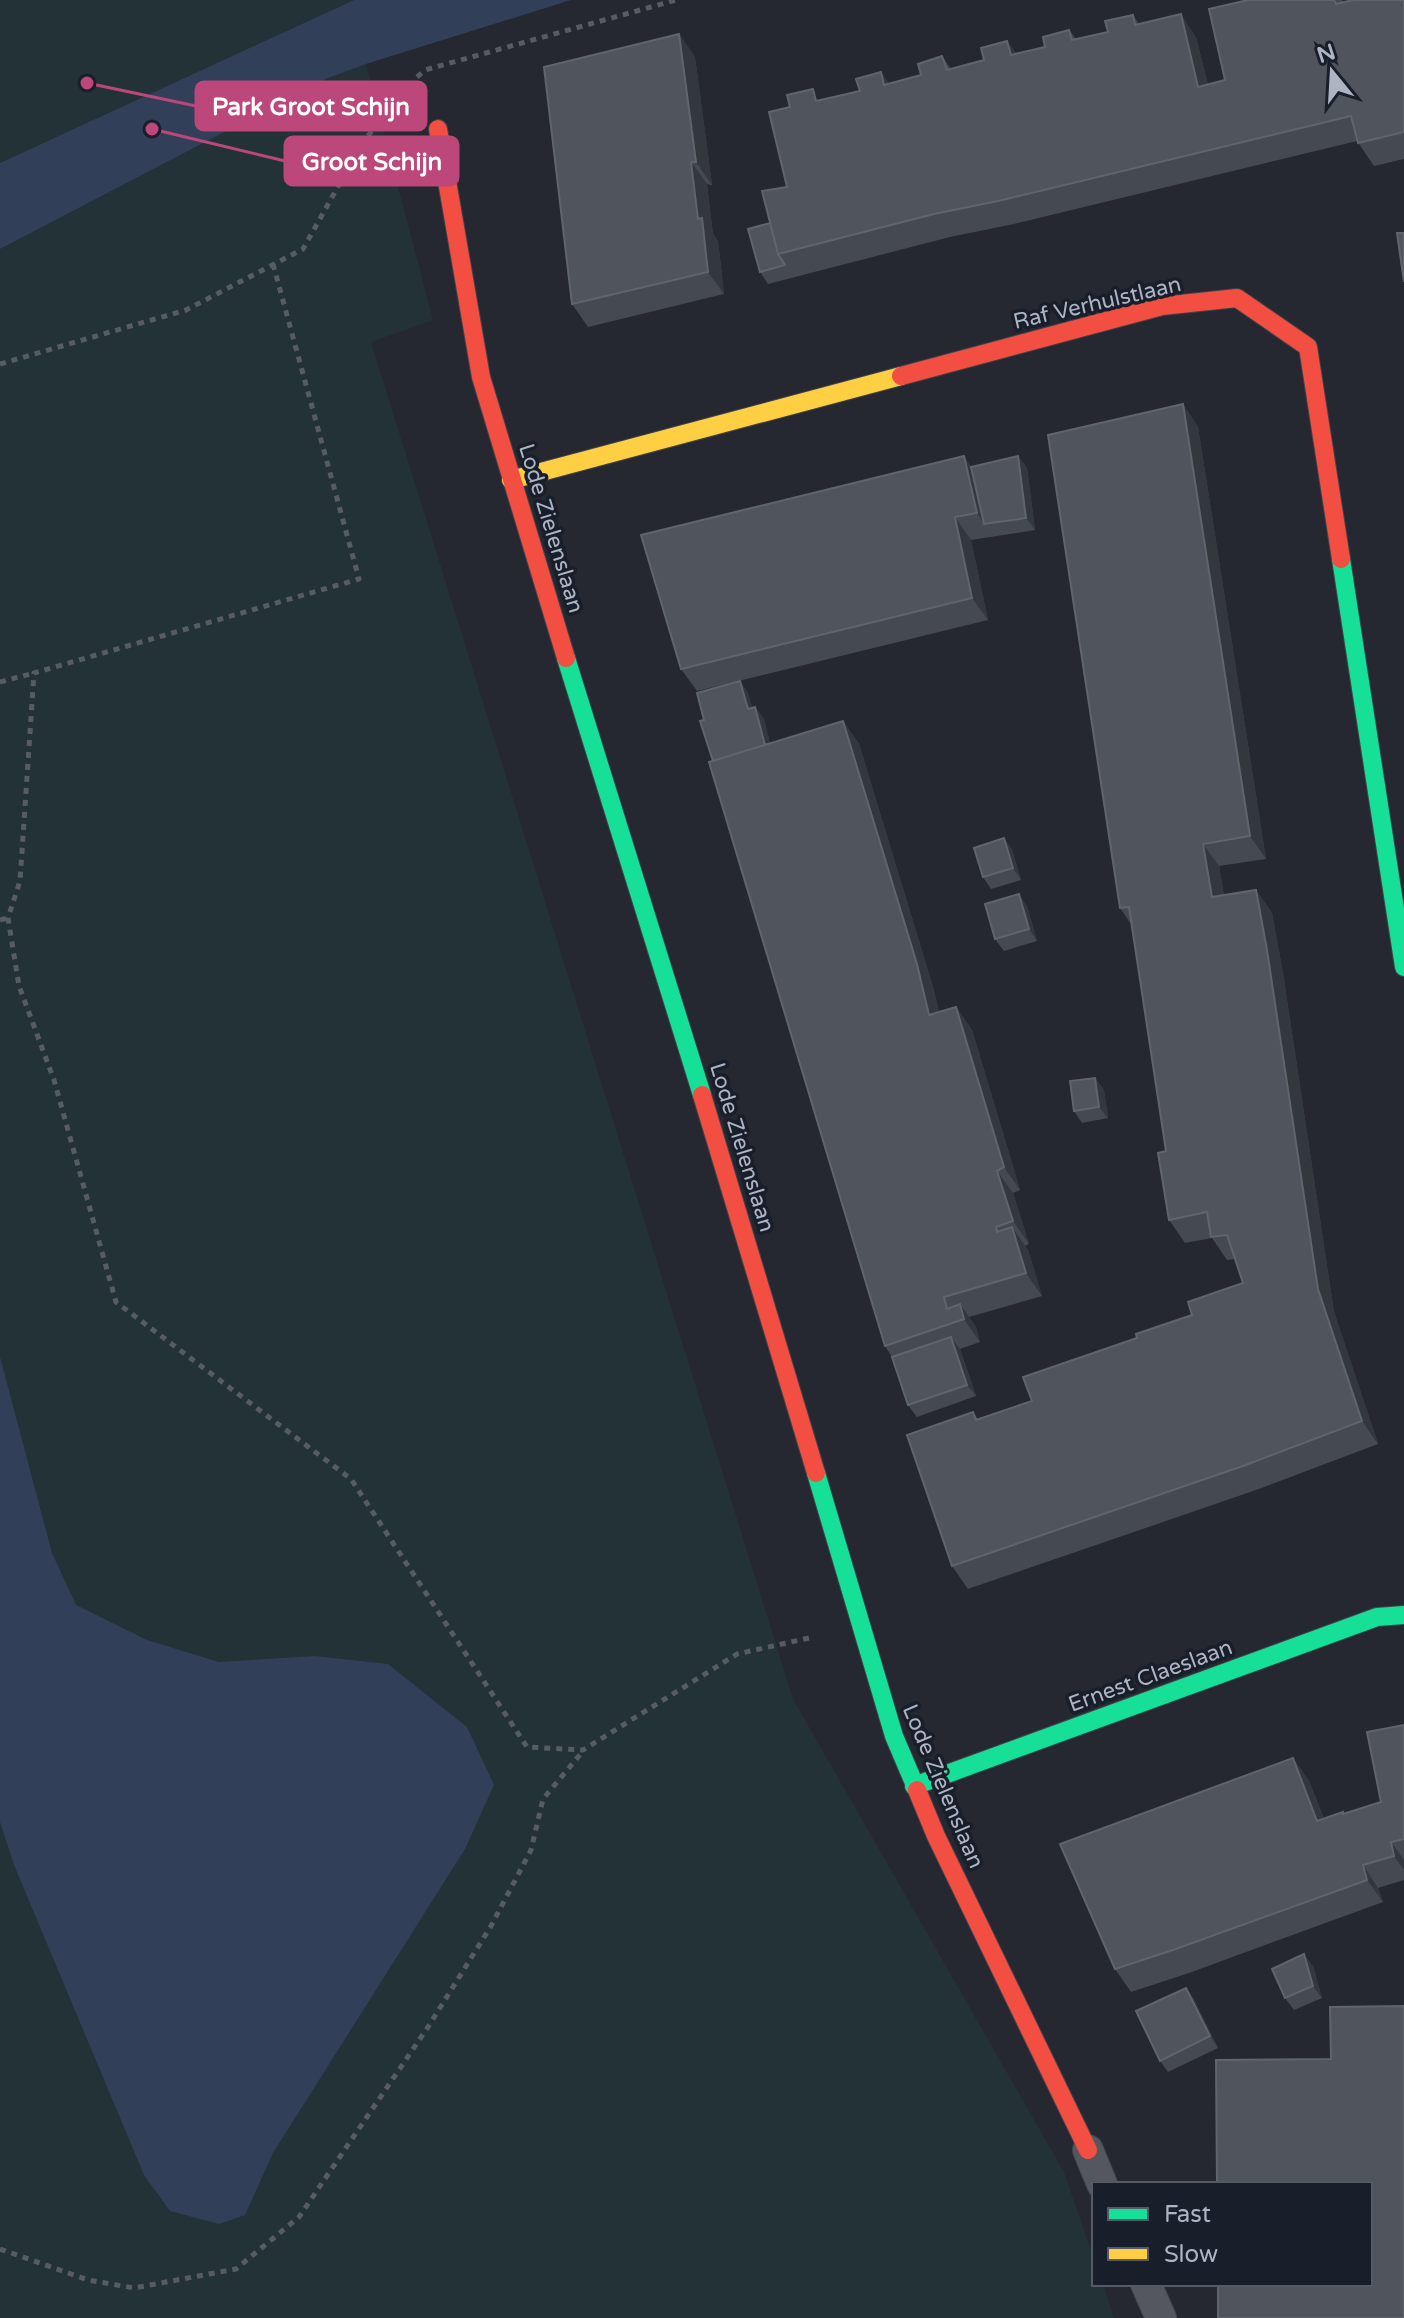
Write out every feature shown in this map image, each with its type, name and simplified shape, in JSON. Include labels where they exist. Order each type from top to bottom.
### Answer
[{"type":"street","name":"Lode Zielenslaan","points":[[438,129],[481,377],[718,1144],[894,1736],[936,1836],[1088,2150]]},
{"type":"street","name":"Raf Verhulstlaan","points":[[511,480],[1162,306],[1237,298],[1308,347],[1404,967]]},
{"type":"street","name":"Ernest Claeslaan","points":[[914,1786],[1377,1617],[1404,1615]]},
{"type":"lane","points":[[1088,2150],[1101,2182]]},
{"type":"lane","points":[[1147,2286],[1161,2318]]},
{"type":"path","points":[[414,80],[425,70],[676,0]]},
{"type":"path","points":[[0,364],[186,310],[303,249],[358,151],[383,114]]},
{"type":"path","points":[[0,682],[359,579],[273,264]]},
{"type":"path","points":[[34,673],[20,881],[8,918],[19,986],[54,1080],[116,1302],[351,1479],[527,1747],[583,1750]]},
{"type":"path","points":[[0,920],[8,918]]},
{"type":"path","points":[[0,2249],[88,2280],[134,2288],[236,2269],[299,2217],[428,2027],[491,1926],[531,1850],[543,1799],[583,1750],[737,1654],[862,1626]]},
{"type":"shaded area","points":[[0,0],[354,0],[0,163]]},
{"type":"shaded area","points":[[366,64],[433,320],[371,342],[793,1699],[1064,2172],[1092,2253],[1092,2286],[1104,2286],[1114,2318],[0,2318],[0,249],[326,79]]},
{"type":"water","points":[[354,0],[571,0],[326,79],[0,249],[0,163]]},
{"type":"water","points":[[0,1357],[52,1553],[76,1605],[147,1640],[219,1662],[315,1656],[388,1664],[467,1727],[494,1785],[465,1849],[273,2153],[245,2215],[219,2224],[170,2211],[144,2175],[14,1865],[0,1822]]},
{"type":"building","points":[[1248,0],[1334,0],[1336,4],[1353,0],[1404,0],[1404,132],[1358,143],[1351,116],[778,254],[762,191],[787,187],[769,112],[790,107],[787,95],[813,89],[816,101],[860,91],[856,79],[881,72],[884,85],[921,75],[918,64],[942,56],[947,70],[984,60],[981,48],[1007,41],[1011,55],[1045,47],[1043,37],[1069,30],[1072,40],[1108,32],[1105,21],[1133,15],[1135,25],[1181,14],[1198,87],[1225,80],[1209,9]]},
{"type":"building","points":[[679,34],[696,162],[691,162],[708,272],[572,304],[544,67]]},
{"type":"building","points":[[770,223],[778,254],[785,265],[760,272],[748,229]]},
{"type":"building","points":[[1397,233],[1404,233],[1404,282]]},
{"type":"building","points":[[1183,404],[1250,836],[1203,844],[1212,897],[1256,890],[1318,1289],[1362,1421],[1243,1466],[952,1566],[907,1435],[973,1412],[976,1420],[1032,1401],[1023,1377],[1137,1338],[1136,1334],[1192,1315],[1188,1302],[1243,1283],[1227,1235],[1211,1237],[1207,1212],[1169,1220],[1158,1153],[1166,1151],[1129,907],[1120,908],[1048,435]]},
{"type":"building","points":[[964,456],[977,513],[955,517],[972,598],[681,669],[641,535]]},
{"type":"building","points":[[1018,456],[1026,518],[984,524],[971,467]]},
{"type":"building","points":[[740,681],[748,709],[755,707],[765,745],[713,761],[700,721],[704,720],[697,693]]},
{"type":"building","points":[[843,721],[917,964],[929,1015],[956,1007],[1004,1167],[997,1171],[1013,1221],[996,1227],[997,1232],[1012,1227],[1026,1273],[944,1297],[947,1309],[960,1304],[964,1319],[885,1346],[709,762]]},
{"type":"building","points":[[1004,838],[1013,868],[983,877],[974,848]]},
{"type":"building","points":[[1019,894],[1029,929],[995,939],[985,904]]},
{"type":"building","points":[[1095,1078],[1099,1107],[1074,1111],[1070,1081]]},
{"type":"building","points":[[951,1337],[967,1385],[908,1405],[892,1357]]},
{"type":"building","points":[[1404,1725],[1404,1839],[1391,1842],[1394,1856],[1363,1865],[1367,1880],[1115,1969],[1060,1844],[1293,1758],[1317,1821],[1381,1802],[1367,1732]]},
{"type":"building","points":[[1304,1954],[1313,1986],[1285,1998],[1272,1969]]},
{"type":"building","points":[[1186,1988],[1210,2036],[1160,2061],[1136,2011]]},
{"type":"building","points":[[1404,2006],[1404,2318],[1218,2318],[1218,2286],[1372,2286],[1372,2182],[1217,2182],[1216,2060],[1331,2059],[1330,2007]]},
{"type":"traffic: fast","points":[[1341,559],[1404,967]]},
{"type":"traffic: fast","points":[[566,658],[702,1095]]},
{"type":"traffic: fast","points":[[816,1473],[894,1736],[917,1790]]},
{"type":"traffic: fast","points":[[914,1786],[1377,1617],[1404,1615]]},
{"type":"traffic: slow","points":[[511,480],[901,376]]},
{"type":"traffic: jam","points":[[438,129],[481,377],[566,658]]},
{"type":"traffic: jam","points":[[901,376],[1162,306],[1237,298],[1308,347],[1341,559]]},
{"type":"traffic: jam","points":[[702,1095],[816,1473]]},
{"type":"traffic: jam","points":[[917,1790],[936,1836],[1088,2150]]},
{"type":"place","name":"Park Groot Schijn","points":[[87,83]]},
{"type":"place","name":"Groot Schijn","points":[[152,129]]}]
